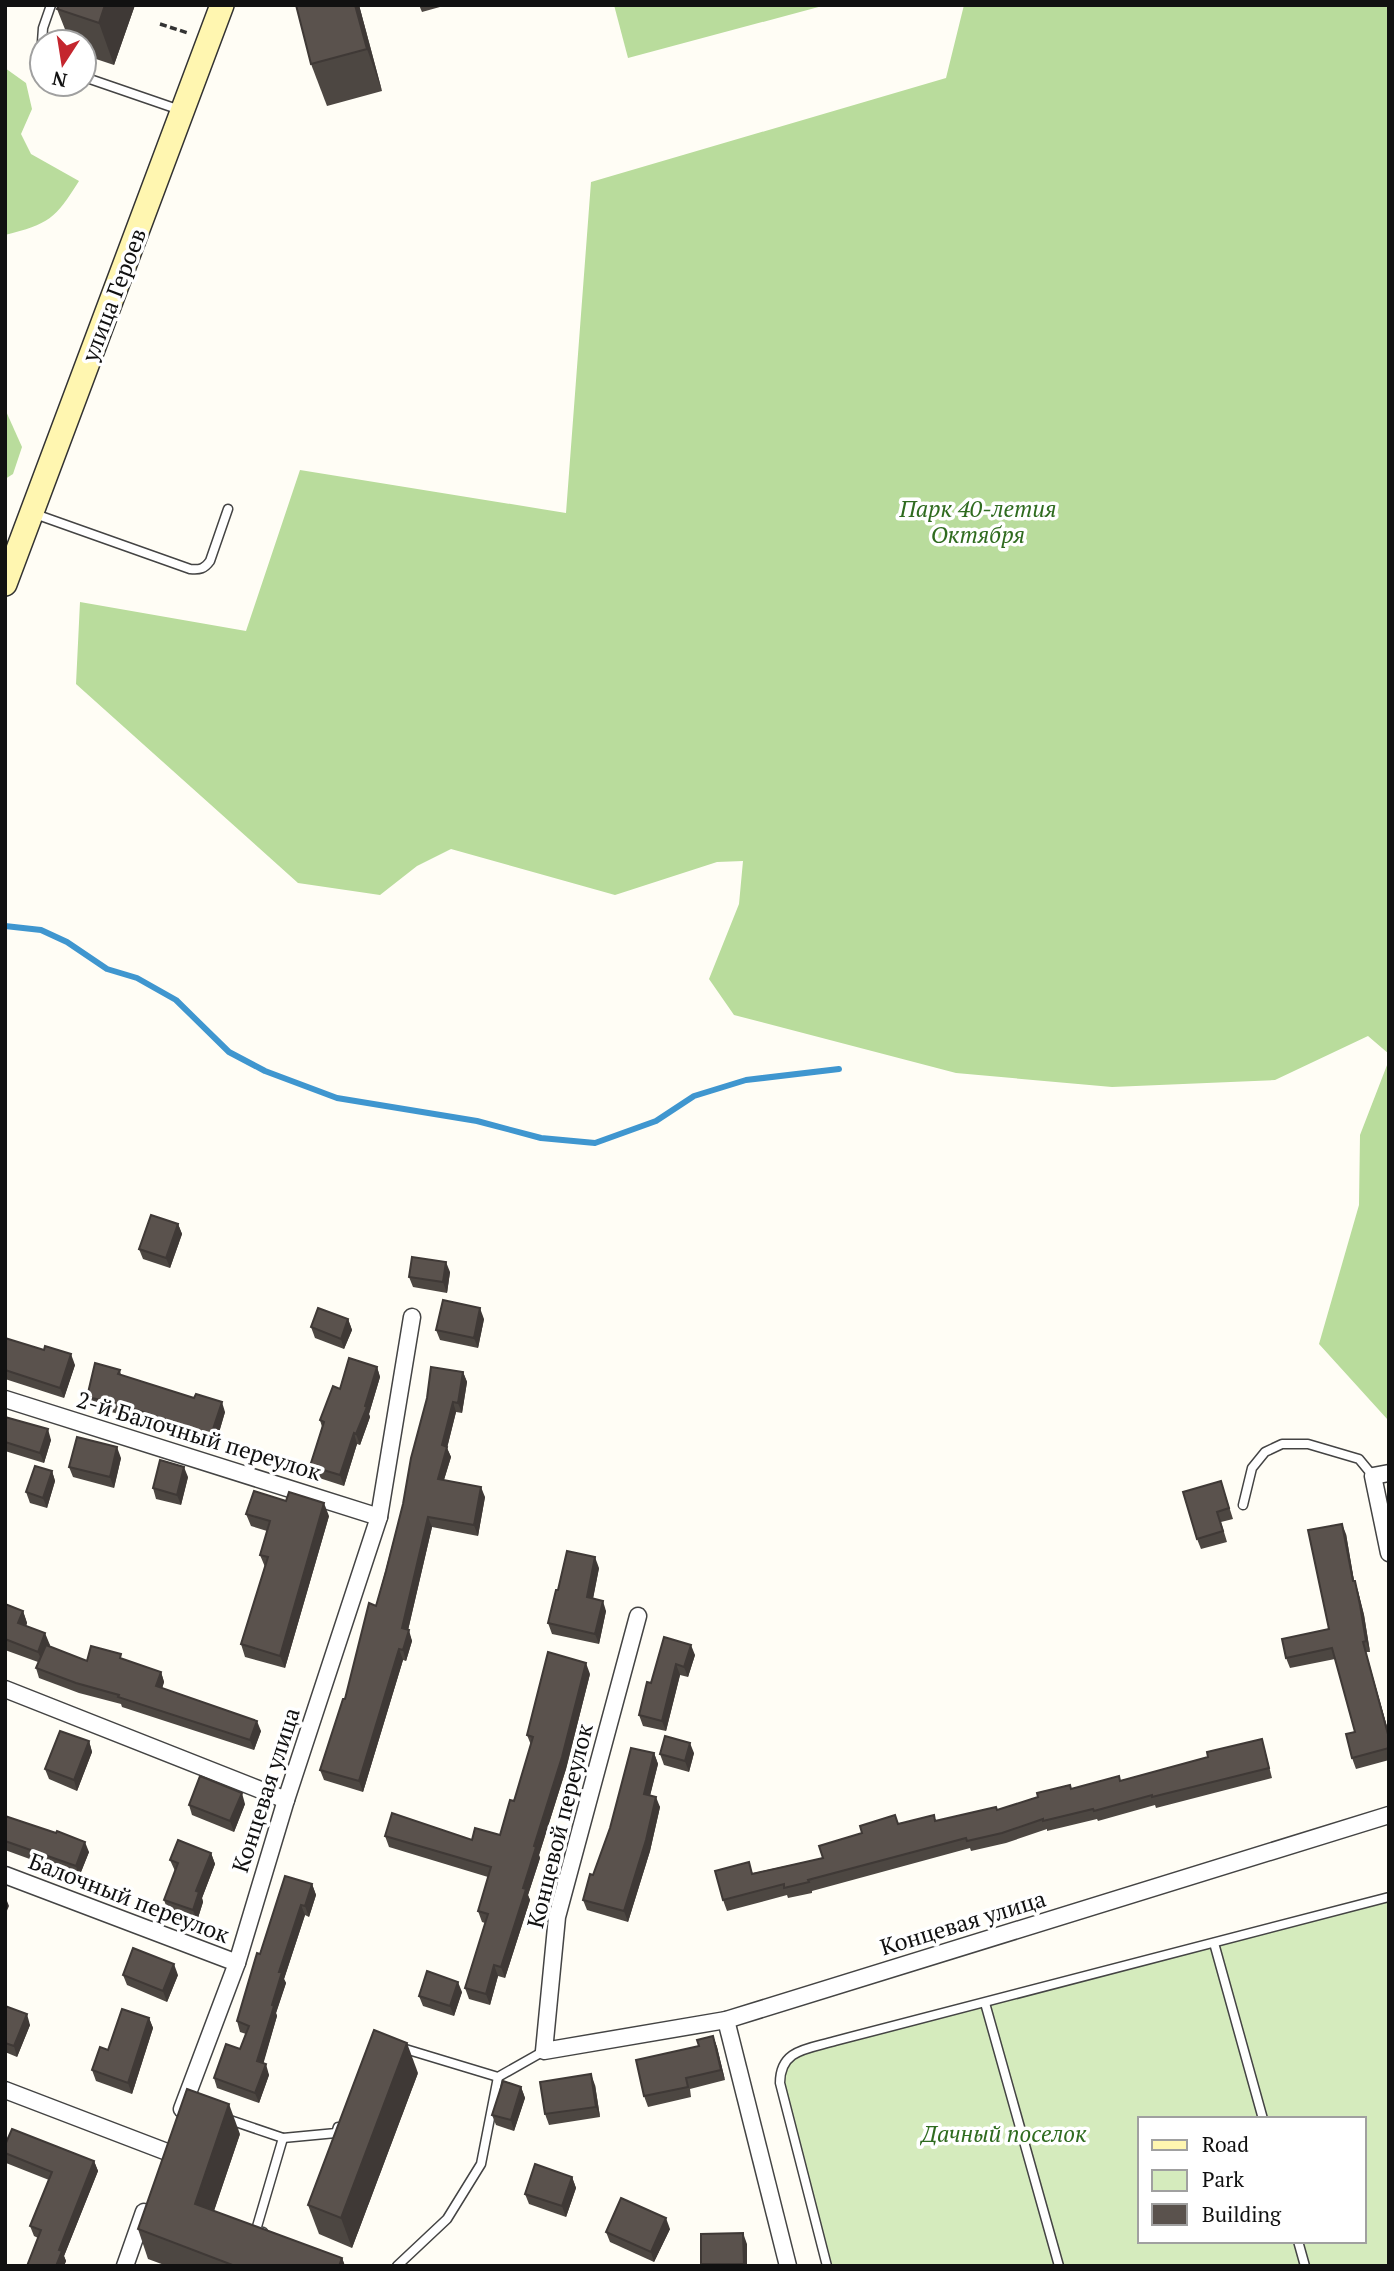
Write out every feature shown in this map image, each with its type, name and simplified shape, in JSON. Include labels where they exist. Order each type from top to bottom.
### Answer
[{"type":"street","name":"улица Героев","points":[[5,584],[222,5]]},
{"type":"street","name":"Концевая улица","points":[[5,2090],[169,2146],[190,2106],[379,1517],[412,1317]]},
{"type":"street","name":"2-й Балочный переулок","points":[[5,1399],[379,1517]]},
{"type":"street","points":[[1381,1475],[1389,1553]]},
{"type":"street","name":"Концевой переулок","points":[[544,2051],[557,1917],[638,1616]]},
{"type":"street","points":[[5,1689],[286,1800]]},
{"type":"street","name":"Концевая улица","points":[[544,2051],[726,2020],[1389,1815]]},
{"type":"street","name":"Балочный переулок","points":[[5,1875],[237,1963]]},
{"type":"street","points":[[726,2020],[789,2266]]},
{"type":"street","points":[[125,2266],[148,2202]]},
{"type":"lane","points":[[43,28],[51,5]]},
{"type":"lane","points":[[98,82],[183,111]]},
{"type":"lane","points":[[32,513],[190,569],[200,570],[210,561],[228,509]]},
{"type":"lane","points":[[1243,1505],[1252,1468],[1265,1452],[1282,1444],[1308,1444],[1359,1459],[1381,1475]]},
{"type":"lane","points":[[827,2266],[780,2083],[780,2068],[790,2055],[1389,1897]]},
{"type":"lane","points":[[1214,1943],[1262,2117]]},
{"type":"lane","points":[[985,2003],[1059,2266]]},
{"type":"lane","points":[[398,2046],[498,2077],[544,2051]]},
{"type":"lane","points":[[397,2266],[447,2219],[481,2164],[498,2077]]},
{"type":"lane","points":[[221,2117],[284,2138],[336,2133],[340,2122]]},
{"type":"lane","points":[[268,2234],[256,2230],[284,2138]]},
{"type":"lane","points":[[1299,2243],[1305,2266]]},
{"type":"path","points":[[160,24],[194,35]]},
{"type":"green space","points":[[614,5],[826,5],[628,58]]},
{"type":"green space","name":"Парк 40-летия Октября","points":[[964,5],[1389,5],[1389,1054],[1368,1036],[1275,1080],[1112,1087],[956,1073],[734,1015],[709,979],[739,904],[743,861],[717,862],[615,895],[451,849],[417,866],[380,895],[298,883],[76,684],[80,602],[246,631],[300,470],[566,513],[591,182],[946,78]]},
{"type":"green space","points":[[5,68],[26,83],[32,109],[21,134],[31,154],[79,181],[64,204],[50,218],[5,235]]},
{"type":"green space","points":[[5,409],[22,447],[13,474],[5,479]]},
{"type":"green space","points":[[1389,1060],[1388,1420],[1319,1344],[1359,1205],[1360,1135]]},
{"type":"green space","name":"Дачный поселок","points":[[1389,1897],[1389,2266],[827,2266],[780,2083],[790,2055]]},
{"type":"building","points":[[59,5],[105,5],[99,23],[57,9]]},
{"type":"building","points":[[296,5],[355,5],[367,49],[311,64]]},
{"type":"building","points":[[151,1215],[178,1224],[166,1258],[139,1249]]},
{"type":"building","points":[[412,1257],[446,1262],[443,1282],[409,1277]]},
{"type":"building","points":[[443,1300],[480,1308],[474,1338],[436,1330]]},
{"type":"building","points":[[318,1308],[348,1319],[341,1339],[311,1327]]},
{"type":"building","points":[[5,1338],[44,1350],[45,1346],[71,1354],[60,1388],[5,1370]]},
{"type":"building","points":[[349,1358],[377,1367],[365,1406],[367,1407],[356,1434],[354,1433],[340,1475],[310,1466],[324,1422],[320,1420],[333,1386],[340,1389]]},
{"type":"building","points":[[95,1363],[120,1370],[118,1374],[194,1398],[196,1394],[222,1402],[211,1435],[119,1404],[87,1397]]},
{"type":"building","points":[[431,1367],[463,1372],[458,1403],[453,1402],[442,1445],[447,1447],[438,1479],[481,1487],[474,1525],[428,1517],[402,1628],[409,1630],[403,1650],[399,1649],[359,1781],[320,1770],[345,1699],[369,1603],[376,1606],[386,1571],[427,1398]]},
{"type":"building","points":[[5,1417],[48,1429],[40,1453],[5,1442]]},
{"type":"building","points":[[77,1437],[117,1447],[110,1477],[69,1467]]},
{"type":"building","points":[[160,1460],[184,1467],[177,1495],[153,1488]]},
{"type":"building","points":[[35,1466],[52,1471],[43,1498],[26,1492]]},
{"type":"building","points":[[1221,1481],[1229,1508],[1217,1512],[1223,1531],[1197,1539],[1183,1492]]},
{"type":"building","points":[[254,1491],[286,1501],[289,1492],[324,1503],[280,1656],[241,1644],[268,1557],[260,1555],[270,1521],[246,1514]]},
{"type":"building","points":[[1342,1524],[1360,1605],[1366,1641],[1363,1642],[1389,1738],[1389,1748],[1352,1758],[1346,1734],[1355,1732],[1332,1648],[1286,1658],[1282,1639],[1329,1629],[1308,1530]]},
{"type":"building","points":[[567,1551],[595,1557],[587,1597],[603,1601],[595,1634],[548,1623]]},
{"type":"building","points":[[5,1604],[23,1611],[18,1623],[45,1633],[38,1652],[5,1639]]},
{"type":"building","points":[[664,1637],[691,1645],[684,1667],[676,1664],[662,1721],[639,1715],[647,1682],[651,1683]]},
{"type":"building","points":[[46,1645],[87,1661],[91,1646],[121,1654],[120,1658],[161,1672],[156,1686],[257,1721],[250,1740],[36,1668]]},
{"type":"building","points":[[548,1652],[586,1663],[562,1757],[534,1846],[536,1847],[523,1888],[526,1889],[501,1967],[494,1965],[486,1994],[465,1988],[488,1914],[478,1911],[491,1867],[385,1836],[392,1813],[472,1840],[475,1828],[500,1835],[510,1800],[514,1801],[533,1737],[527,1735]]},
{"type":"building","points":[[60,1731],[89,1741],[74,1780],[45,1769]]},
{"type":"building","points":[[665,1736],[690,1743],[685,1761],[660,1754]]},
{"type":"building","points":[[1262,1739],[1269,1768],[1094,1811],[1093,1809],[1043,1819],[1002,1833],[967,1841],[966,1838],[808,1880],[809,1882],[784,1888],[784,1884],[723,1900],[715,1871],[749,1862],[752,1874],[823,1858],[819,1846],[862,1833],[860,1826],[895,1815],[898,1824],[934,1815],[935,1821],[996,1807],[997,1810],[1038,1797],[1037,1793],[1070,1785],[1071,1789],[1119,1776],[1120,1781],[1208,1757],[1207,1752]]},
{"type":"building","points":[[631,1748],[654,1753],[644,1794],[656,1797],[624,1911],[583,1900],[590,1874],[593,1875],[610,1828]]},
{"type":"building","points":[[200,1776],[242,1793],[230,1821],[189,1805]]},
{"type":"building","points":[[5,1816],[85,1842],[76,1866],[5,1841]]},
{"type":"building","points":[[178,1840],[211,1853],[196,1891],[199,1892],[193,1910],[164,1900],[178,1863],[170,1860]]},
{"type":"building","points":[[285,1876],[312,1884],[305,1906],[301,1905],[279,1972],[282,1972],[272,2005],[274,2006],[257,2061],[266,2064],[255,2093],[214,2078],[226,2044],[240,2049],[249,2026],[237,2021],[257,1953],[260,1954]]},
{"type":"building","points":[[133,1948],[174,1964],[163,1991],[123,1975]]},
{"type":"building","points":[[427,1971],[458,1982],[450,2006],[419,1996]]},
{"type":"building","points":[[5,2006],[27,2014],[14,2046],[5,2043]]},
{"type":"building","points":[[122,2009],[149,2018],[128,2083],[92,2070],[100,2047],[108,2050]]},
{"type":"building","points":[[374,2030],[407,2043],[341,2218],[308,2205]]},
{"type":"building","points":[[713,2036],[721,2070],[686,2078],[688,2087],[644,2096],[636,2060],[699,2046],[697,2040]]},
{"type":"building","points":[[591,2074],[596,2107],[545,2114],[540,2082]]},
{"type":"building","points":[[503,2081],[521,2087],[511,2120],[492,2115]]},
{"type":"building","points":[[187,2089],[229,2104],[195,2204],[342,2258],[339,2266],[235,2266],[138,2229]]},
{"type":"building","points":[[12,2129],[94,2161],[59,2250],[62,2251],[56,2266],[27,2266],[41,2230],[30,2226],[52,2172],[5,2153],[5,2145]]},
{"type":"building","points":[[535,2164],[572,2177],[562,2206],[525,2194]]},
{"type":"building","points":[[621,2198],[666,2218],[651,2252],[606,2232]]},
{"type":"building","points":[[743,2233],[744,2264],[701,2264],[701,2234]]},
{"type":"waterway","points":[[5,926],[41,930],[67,942],[107,969],[137,978],[176,1000],[229,1052],[265,1071],[337,1098],[477,1121],[541,1138],[595,1143],[656,1121],[694,1096],[746,1080],[839,1069]]}]
